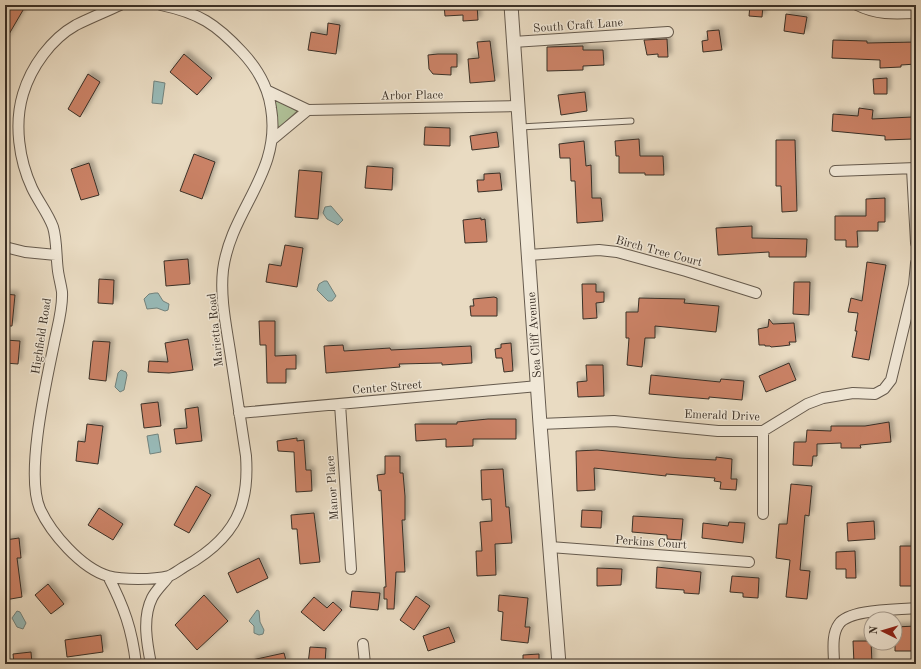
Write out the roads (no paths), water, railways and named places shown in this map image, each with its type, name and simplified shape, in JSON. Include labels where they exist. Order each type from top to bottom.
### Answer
[{"type":"street","name":"Highfield Road","points":[[108,576],[93,568],[71,551],[52,530],[40,508],[36,496],[34,478],[36,453],[61,299],[52,227],[31,186],[20,155],[19,123],[23,94],[35,67],[59,38],[75,26],[120,5]]},
{"type":"street","name":"Marietta Road","points":[[108,576],[138,579],[169,576],[202,557],[220,542],[233,524],[243,502],[247,479],[246,456],[224,312],[223,271],[229,242],[261,178],[273,139],[272,115],[268,91],[248,58],[224,32],[193,14],[160,5]]},
{"type":"street","name":"Sea Cliff Avenue","points":[[511,5],[540,424],[559,664]]},
{"type":"street","points":[[857,5],[871,12],[896,14],[916,13]]},
{"type":"street","name":"South Craft Lane","points":[[513,42],[668,32]]},
{"type":"street","name":"Arbor Place","points":[[268,91],[308,110],[517,106]]},
{"type":"street","points":[[273,139],[308,110]]},
{"type":"street","points":[[835,171],[914,169],[916,244]]},
{"type":"street","points":[[5,247],[25,252],[56,255]]},
{"type":"street","name":"Birch Tree Court","points":[[529,255],[599,250],[617,252],[686,271],[756,293]]},
{"type":"street","name":"Emerald Drive","points":[[540,424],[614,421],[718,431],[763,431],[791,412],[823,398],[853,393],[875,394],[884,389],[890,380],[914,285],[916,263]]},
{"type":"street","name":"Center Street","points":[[239,413],[538,386]]},
{"type":"street","name":"Manor Place","points":[[340,404],[351,569]]},
{"type":"street","points":[[763,431],[763,514]]},
{"type":"street","name":"Perkins Court","points":[[550,547],[749,562]]},
{"type":"street","points":[[108,576],[122,604],[132,633],[136,664]]},
{"type":"street","points":[[150,664],[147,643],[147,619],[152,598],[169,576]]},
{"type":"street","points":[[834,664],[835,633],[838,624],[843,619],[854,614],[916,608]]},
{"type":"street","points":[[363,644],[365,664]]},
{"type":"lane","points":[[519,127],[631,121]]},
{"type":"water","points":[[154,81],[165,83],[162,104],[152,103]]},
{"type":"water","points":[[331,206],[343,220],[338,225],[327,219],[323,213],[325,207]]},
{"type":"water","points":[[327,281],[336,296],[332,301],[328,301],[317,290],[319,284]]},
{"type":"water","points":[[158,293],[163,301],[169,304],[168,310],[165,311],[157,308],[147,309],[144,299],[149,294]]},
{"type":"water","points":[[121,370],[126,372],[127,375],[124,390],[120,392],[115,387],[118,373]]},
{"type":"water","points":[[158,434],[161,452],[150,454],[147,436]]},
{"type":"water","points":[[257,610],[259,611],[260,622],[264,630],[263,634],[259,635],[254,633],[254,626],[249,621]]},
{"type":"water","points":[[17,611],[20,612],[26,623],[23,629],[17,627],[12,618]]}]
